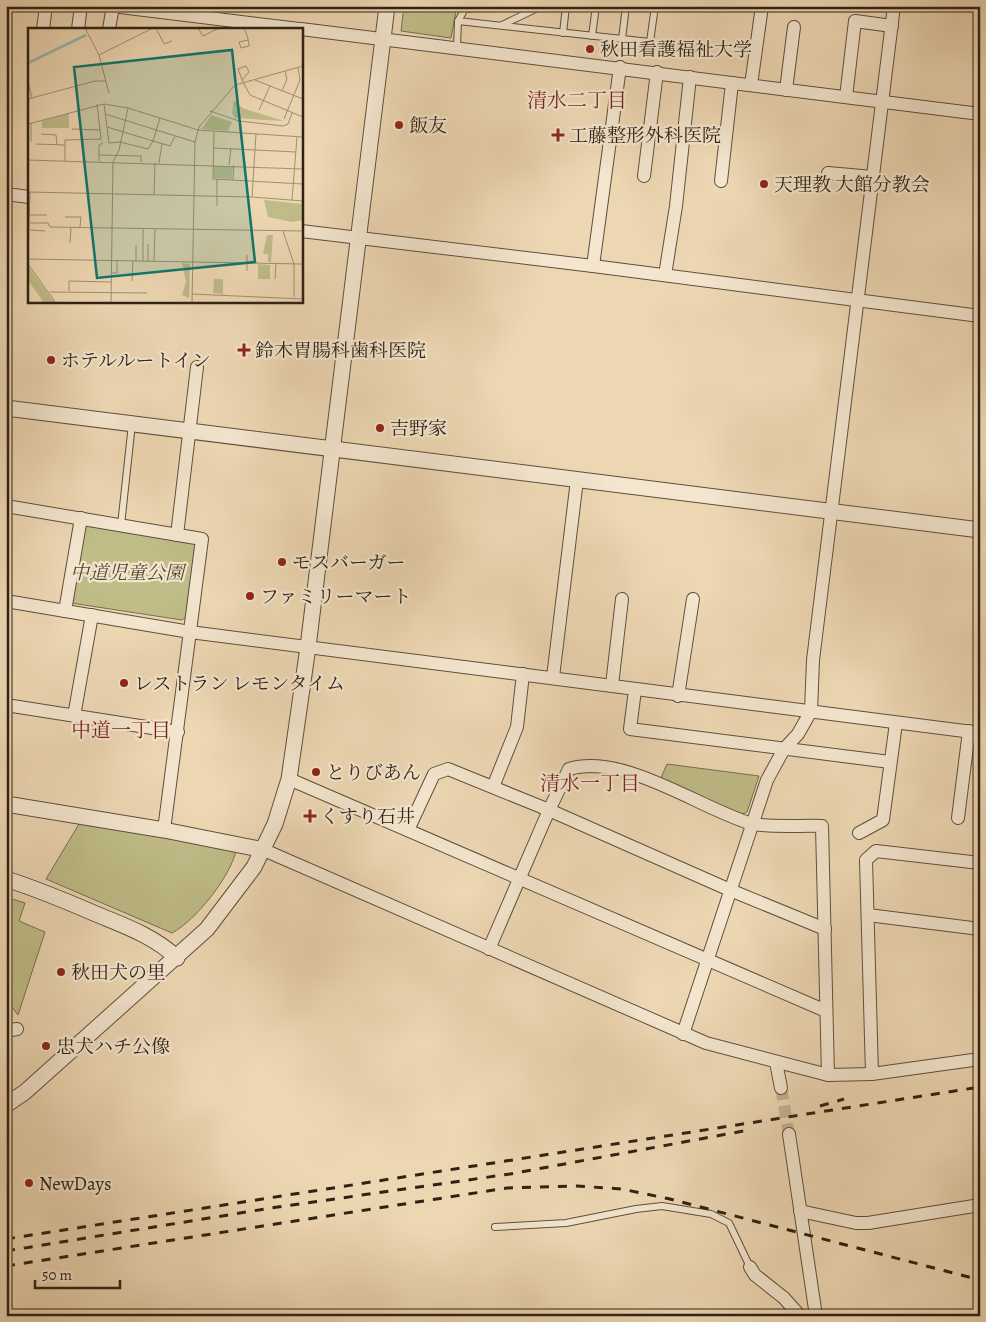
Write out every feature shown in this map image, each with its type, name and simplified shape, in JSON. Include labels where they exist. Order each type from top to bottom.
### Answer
[{"type":"street","points":[[43,28],[46,6]]},
{"type":"street","points":[[78,28],[81,6]]},
{"type":"street","points":[[109,28],[112,6],[292,28]]},
{"type":"street","points":[[6,1105],[25,1092],[208,929],[226,907],[264,850],[275,824],[289,779],[308,647],[334,449],[387,6]]},
{"type":"street","points":[[751,85],[762,6]]},
{"type":"street","points":[[683,1034],[766,780],[784,749],[798,734],[811,710],[813,660],[894,6]]},
{"type":"street","points":[[846,97],[855,22],[892,26]]},
{"type":"street","points":[[786,90],[794,27]]},
{"type":"street","points":[[302,29],[620,67],[980,114]]},
{"type":"street","points":[[593,266],[620,67]]},
{"type":"street","points":[[644,176],[657,72]]},
{"type":"street","points":[[665,275],[676,206],[690,77]]},
{"type":"street","points":[[721,180],[732,83]]},
{"type":"street","points":[[828,173],[873,177]]},
{"type":"street","points":[[6,194],[28,197]]},
{"type":"street","points":[[302,231],[665,275],[980,316]]},
{"type":"street","points":[[178,535],[197,367]]},
{"type":"street","points":[[6,408],[980,530]]},
{"type":"street","points":[[553,677],[577,480]]},
{"type":"street","points":[[6,506],[202,538],[164,830]]},
{"type":"street","points":[[65,611],[81,518]]},
{"type":"street","points":[[612,685],[622,599]]},
{"type":"street","points":[[678,696],[693,599]]},
{"type":"street","points":[[6,601],[190,632],[553,677],[678,696],[811,710],[896,723],[974,732],[958,818]]},
{"type":"street","points":[[74,716],[92,616]]},
{"type":"street","points":[[493,787],[517,727],[523,674]]},
{"type":"street","points":[[635,690],[630,729],[890,762]]},
{"type":"street","points":[[6,705],[178,732]]},
{"type":"street","points":[[860,833],[883,820],[896,723]]},
{"type":"street","points":[[489,949],[568,769],[583,765],[616,767],[751,824],[822,826],[828,1075]]},
{"type":"street","points":[[408,830],[434,774],[448,769],[549,810],[730,890],[825,929]]},
{"type":"street","points":[[289,779],[518,880],[826,1012]]},
{"type":"street","points":[[6,804],[164,830],[264,850],[683,1034],[706,1043],[776,1062],[828,1075],[872,1074],[980,1059]]},
{"type":"street","points":[[872,1074],[866,860],[876,851],[980,863]]},
{"type":"street","points":[[6,879],[39,890],[146,936],[164,946],[176,958]]},
{"type":"street","points":[[868,915],[980,930]]},
{"type":"street","points":[[776,1062],[781,1088]]},
{"type":"street","points":[[788,1134],[816,1316]]},
{"type":"street","points":[[800,1210],[856,1223],[868,1223],[980,1205]]},
{"type":"street","points":[[750,1267],[755,1274],[784,1298],[800,1316]]},
{"type":"lane","points":[[456,48],[458,21],[465,7],[470,9],[477,6]]},
{"type":"lane","points":[[501,26],[542,6]]},
{"type":"lane","points":[[563,33],[566,6]]},
{"type":"lane","points":[[592,36],[596,6]]},
{"type":"lane","points":[[622,39],[626,6]]},
{"type":"lane","points":[[458,21],[650,42],[655,6]]},
{"type":"lane","points":[[121,525],[132,423]]},
{"type":"lane","points":[[495,1227],[566,1223],[636,1209],[662,1206],[711,1214],[729,1223],[750,1267]]},
{"type":"green space","points":[[404,6],[457,6],[451,38],[401,31]]},
{"type":"green space","name":"中道児童公園","points":[[88,525],[196,543],[187,616],[182,620],[71,603],[83,528]]},
{"type":"green space","points":[[667,764],[759,776],[747,812],[740,815],[660,780]]},
{"type":"green space","points":[[79,824],[227,846],[236,851],[227,873],[211,897],[191,918],[172,933],[46,879]]},
{"type":"green space","points":[[6,897],[25,903],[19,921],[45,932],[18,1015],[6,999],[10,993],[6,987]]},
{"type":"tunnel","points":[[781,1088],[789,1134]]},
{"type":"railway","points":[[6,1239],[980,1087]]},
{"type":"railway","points":[[820,1106],[844,1099]]},
{"type":"railway","points":[[6,1251],[271,1208],[510,1174],[749,1130]]},
{"type":"railway","points":[[6,1266],[507,1188],[577,1186],[622,1189],[670,1199],[980,1280]]},
{"type":"place","name":"秋田看護福祉大学","points":[[590,49]]},
{"type":"place","name":"飯友","points":[[399,125]]},
{"type":"place","name":"工藤整形外科医院","points":[[558,135]]},
{"type":"place","name":"天理教 大館分教会","points":[[764,184]]},
{"type":"place","name":"鈴木胃腸科歯科医院","points":[[244,350]]},
{"type":"place","name":"ホテルルートイン","points":[[51,360]]},
{"type":"place","name":"吉野家","points":[[380,428]]},
{"type":"place","name":"モスバーガー","points":[[282,562]]},
{"type":"place","name":"ファミリーマート","points":[[250,596]]},
{"type":"place","name":"レストラン レモンタイム","points":[[124,683]]},
{"type":"place","name":"とりびあん","points":[[316,772]]},
{"type":"place","name":"くすり石井","points":[[310,816]]},
{"type":"place","name":"秋田犬の里","points":[[61,972]]},
{"type":"place","name":"忠犬ハチ公像","points":[[46,1046]]},
{"type":"place","name":"NewDays","points":[[29,1183]]},
{"type":"district","name":"清水二丁目","points":[[577,100]]},
{"type":"district","name":"中道一丁目","points":[[121,730]]},
{"type":"district","name":"清水一丁目","points":[[590,783]]}]
